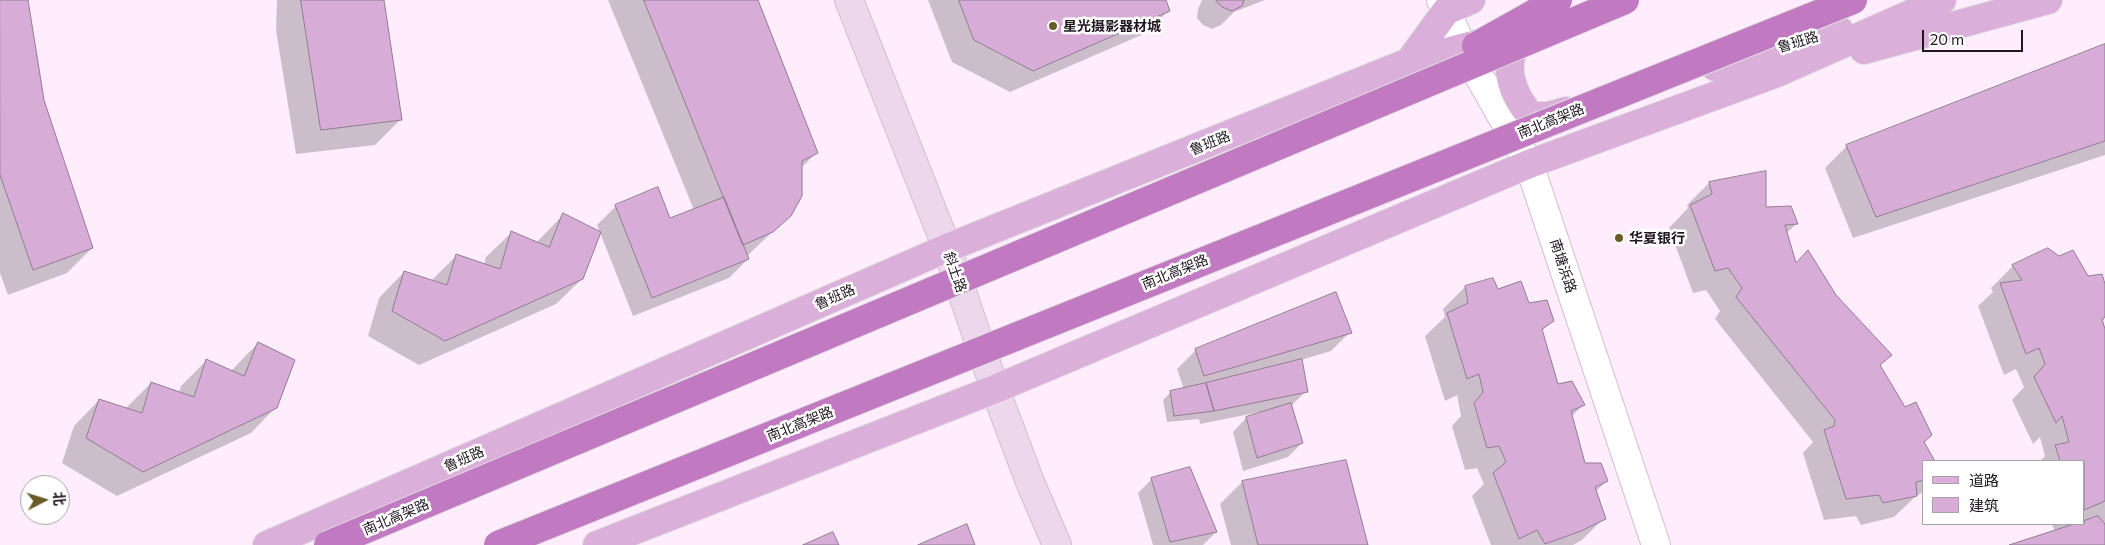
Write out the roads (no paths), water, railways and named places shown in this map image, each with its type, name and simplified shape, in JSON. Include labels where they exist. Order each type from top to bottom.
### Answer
[{"type":"highway","points":[[1365,108],[1558,0]]},
{"type":"highway","name":"南北高架路","points":[[328,545],[1625,0]]},
{"type":"highway","name":"南北高架路","points":[[498,545],[1853,0]]},
{"type":"main road","name":"斜土路","points":[[849,0],[947,248],[995,389],[1030,482],[1057,545]]},
{"type":"main road","points":[[1409,62],[1443,5],[1471,0]]},
{"type":"main road","name":"鲁班路","points":[[267,545],[947,248],[1409,62],[1532,29],[1601,0]]},
{"type":"main road","name":"鲁班路","points":[[1532,29],[1517,42],[1510,62],[1512,85],[1520,103],[1531,116],[1549,116],[1940,0]]},
{"type":"main road","name":"鲁班路","points":[[597,545],[995,389],[1529,164],[1777,73],[1940,0]]},
{"type":"main road","points":[[1971,0],[2020,7]]},
{"type":"main road","name":"鲁班路","points":[[1777,73],[2048,0]]},
{"type":"main road","name":"鲁班路","points":[[1529,164],[1540,136],[1658,84]]},
{"type":"street","name":"南塘浜路","points":[[1443,5],[1463,48],[1529,164],[1656,545]]},
{"type":"place","name":"星光摄影器材城","points":[[1053,26]]},
{"type":"place","name":"华夏银行","points":[[1619,238]]}]
